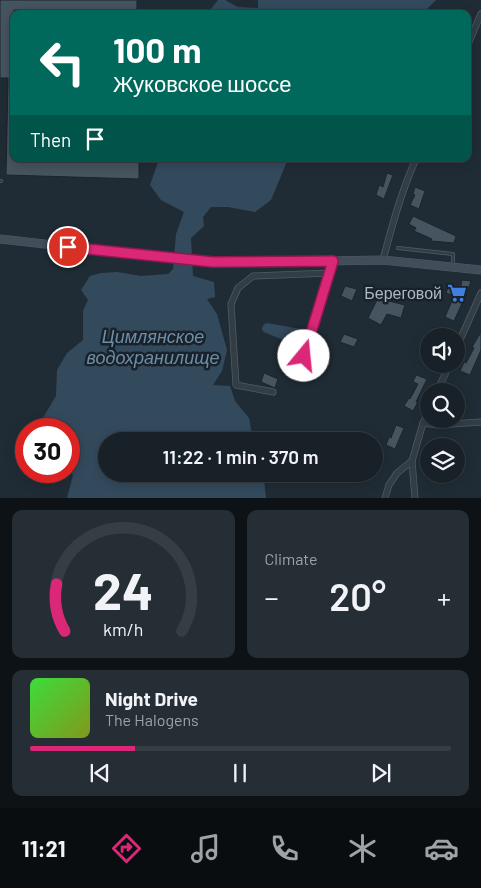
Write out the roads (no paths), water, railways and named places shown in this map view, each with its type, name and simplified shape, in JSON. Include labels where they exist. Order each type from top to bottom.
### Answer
[{"type":"main road","points":[[0,239],[213,262],[383,260],[481,270]]},
{"type":"street","points":[[471,37],[481,14]]},
{"type":"street","points":[[383,260],[397,208],[415,162]]},
{"type":"street","points":[[304,356],[333,261]]},
{"type":"street","points":[[273,392],[236,385],[232,304],[238,288],[253,276],[330,273]]},
{"type":"street","points":[[465,329],[481,293]]},
{"type":"street","points":[[465,423],[481,422]]},
{"type":"street","points":[[415,498],[412,461],[422,428]]},
{"type":"street","points":[[385,498],[389,485],[397,473],[412,461]]},
{"type":"lane","points":[[398,248],[453,254],[453,267]]},
{"type":"water","points":[[218,0],[225,0],[238,7],[258,8],[258,0],[436,0],[426,10],[210,10]]},
{"type":"water","name":"Цимлянское водохранилище","points":[[158,162],[287,162],[271,200],[255,212],[228,207],[211,207],[203,217],[204,226],[191,238],[193,276],[214,282],[215,297],[207,299],[217,314],[227,350],[222,371],[213,385],[230,386],[235,401],[249,418],[252,432],[98,432],[98,482],[264,482],[266,498],[67,498],[71,483],[80,483],[80,418],[43,418],[56,396],[57,370],[67,353],[83,340],[83,311],[88,300],[81,290],[90,276],[101,273],[117,272],[141,276],[168,274],[173,269],[176,234],[184,212],[161,200],[150,185]]},
{"type":"water","points":[[267,323],[301,329],[300,339],[295,345],[264,332],[262,327]]},
{"type":"place","name":"Береговой","points":[[457,293]]}]
